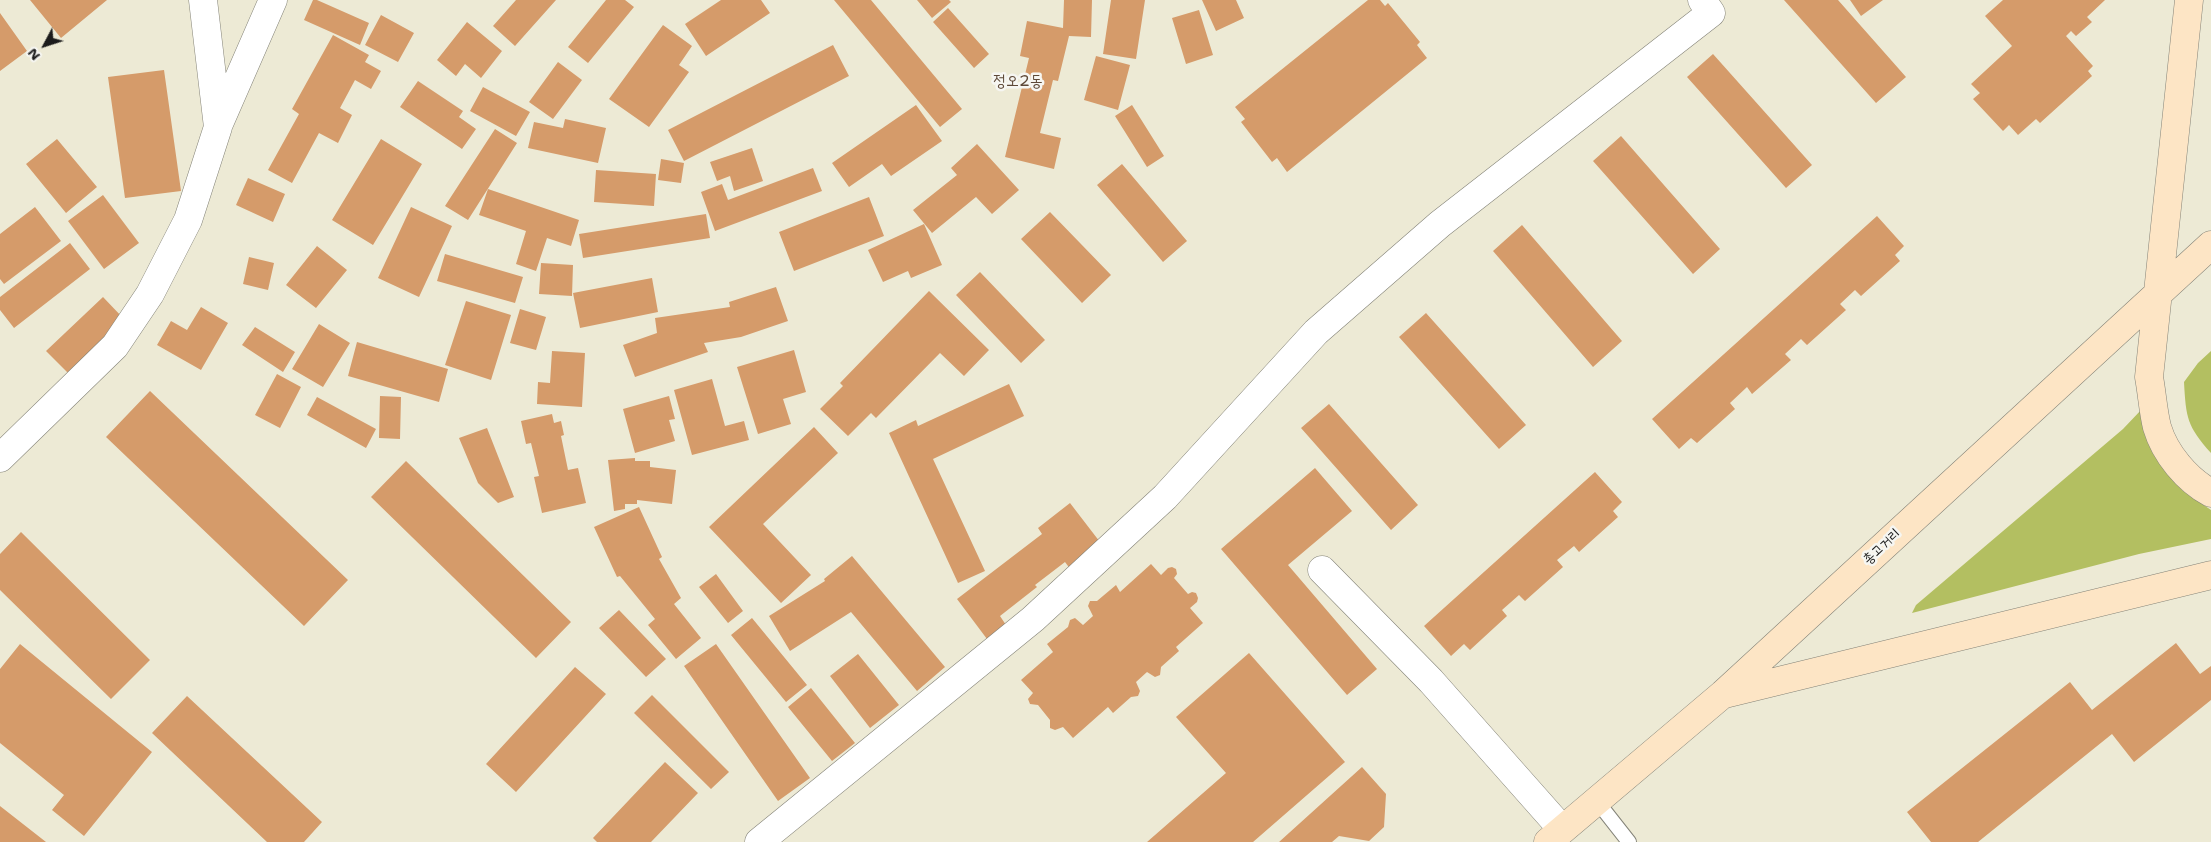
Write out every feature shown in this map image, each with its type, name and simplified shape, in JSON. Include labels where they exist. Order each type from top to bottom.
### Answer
[{"type":"main road","points":[[2189,0],[2149,377],[2158,428],[2168,451],[2183,472],[2201,488],[2211,493]]},
{"type":"main road","name":"총고거리","points":[[1555,836],[1723,694],[2211,245]]},
{"type":"main road","points":[[1723,694],[2211,575]]},
{"type":"street","points":[[203,0],[218,127]]},
{"type":"street","points":[[0,458],[114,346],[150,294],[188,220],[218,127],[273,0]]},
{"type":"street","points":[[759,842],[1032,619],[1165,497],[1316,332],[1440,224],[1711,14],[1702,0]]},
{"type":"street","points":[[1322,570],[1431,681],[1555,836]]},
{"type":"lane","points":[[1596,800],[1629,842]]},
{"type":"green space","points":[[2211,351],[2211,453],[2197,436],[2189,421],[2184,382],[2198,363]]},
{"type":"green space","points":[[2142,409],[2160,459],[2182,490],[2211,510],[2211,539],[2139,554],[1912,613],[1916,605],[2123,429]]},
{"type":"building","points":[[30,0],[107,0],[61,38]]},
{"type":"building","points":[[313,0],[317,0],[369,23],[360,45],[304,20]]},
{"type":"building","points":[[516,0],[556,0],[515,46],[493,26]]},
{"type":"building","points":[[606,0],[625,0],[634,7],[588,63],[568,47]]},
{"type":"building","points":[[721,0],[761,0],[770,13],[706,56],[685,24]]},
{"type":"building","points":[[834,0],[871,0],[962,109],[940,127]]},
{"type":"building","points":[[917,0],[949,0],[951,2],[932,18]]},
{"type":"building","points":[[1064,0],[1092,0],[1091,37],[1069,36],[1058,81],[1053,80],[1040,133],[1061,138],[1054,169],[1005,157],[1029,58],[1020,56],[1027,21],[1063,28]]},
{"type":"building","points":[[1111,0],[1145,0],[1136,59],[1103,54]]},
{"type":"building","points":[[1202,0],[1236,0],[1244,18],[1216,31]]},
{"type":"building","points":[[1368,0],[1380,0],[1385,6],[1388,3],[1420,42],[1417,45],[1427,58],[1287,172],[1277,158],[1272,162],[1241,122],[1245,119],[1235,107]]},
{"type":"building","points":[[1784,0],[1838,0],[1906,77],[1876,103]]},
{"type":"building","points":[[1850,0],[1883,0],[1861,16]]},
{"type":"building","points":[[2003,0],[2105,0],[2087,17],[2092,22],[2076,36],[2071,31],[2066,36],[2093,66],[2088,71],[2092,76],[2040,123],[2036,119],[2018,135],[2009,125],[2003,131],[1973,99],[1980,93],[1971,84],[2012,46],[1985,16]]},
{"type":"building","points":[[948,8],[989,54],[974,68],[933,22]]},
{"type":"building","points":[[1199,10],[1213,55],[1186,64],[1172,18]]},
{"type":"building","points":[[0,13],[27,51],[0,71]]},
{"type":"building","points":[[381,15],[414,33],[398,62],[365,45]]},
{"type":"building","points":[[467,22],[502,51],[481,78],[465,64],[456,76],[437,60]]},
{"type":"building","points":[[663,25],[692,46],[679,65],[689,72],[649,127],[609,99]]},
{"type":"building","points":[[333,35],[369,55],[365,62],[381,71],[371,89],[355,80],[340,108],[352,115],[338,143],[319,133],[292,183],[268,170],[299,114],[292,109]]},
{"type":"building","points":[[833,45],[849,76],[684,161],[668,130]]},
{"type":"building","points":[[1713,54],[1812,165],[1786,188],[1687,77]]},
{"type":"building","points":[[1096,56],[1130,65],[1118,110],[1084,100]]},
{"type":"building","points":[[558,62],[582,80],[553,119],[529,102]]},
{"type":"building","points":[[164,70],[181,191],[125,198],[108,77]]},
{"type":"building","points":[[418,81],[463,111],[459,117],[476,129],[462,149],[400,107]]},
{"type":"building","points":[[483,87],[530,112],[516,136],[470,111]]},
{"type":"building","points":[[916,105],[942,141],[891,176],[882,164],[849,187],[832,163]]},
{"type":"building","points":[[1132,105],[1164,156],[1147,167],[1115,116]]},
{"type":"building","points":[[565,119],[606,128],[598,163],[528,148],[534,122],[563,128]]},
{"type":"building","points":[[495,129],[517,143],[468,220],[445,206]]},
{"type":"building","points":[[1621,136],[1720,249],[1693,274],[1593,161]]},
{"type":"building","points":[[57,139],[97,187],[66,213],[26,164]]},
{"type":"building","points":[[381,139],[422,164],[373,245],[332,220]]},
{"type":"building","points":[[977,144],[1019,190],[992,214],[976,197],[932,233],[913,210],[957,175],[951,168]]},
{"type":"building","points":[[752,148],[763,181],[734,191],[730,176],[717,181],[710,162]]},
{"type":"building","points":[[661,159],[684,163],[681,183],[658,180]]},
{"type":"building","points":[[1122,164],[1187,241],[1163,262],[1097,185]]},
{"type":"building","points":[[813,168],[822,191],[715,231],[701,192],[722,184],[728,200]]},
{"type":"building","points":[[596,170],[656,174],[654,206],[594,202]]},
{"type":"building","points":[[248,178],[285,194],[273,222],[236,205]]},
{"type":"building","points":[[488,189],[579,220],[571,246],[547,238],[536,271],[516,264],[526,231],[479,215]]},
{"type":"building","points":[[103,195],[139,243],[104,269],[68,221]]},
{"type":"building","points":[[869,197],[884,236],[794,271],[779,232]]},
{"type":"building","points":[[35,207],[61,241],[4,284],[0,279],[0,234]]},
{"type":"building","points":[[411,207],[452,226],[419,297],[378,278]]},
{"type":"building","points":[[1050,212],[1111,275],[1082,303],[1021,239]]},
{"type":"building","points":[[706,214],[710,238],[583,258],[579,234]]},
{"type":"building","points":[[1877,216],[1904,246],[1895,255],[1900,261],[1861,296],[1855,290],[1840,304],[1846,310],[1807,345],[1801,339],[1785,354],[1791,360],[1752,394],[1747,387],[1730,403],[1735,409],[1697,443],[1691,438],[1679,449],[1652,419]]},
{"type":"building","points":[[924,224],[942,265],[911,278],[908,271],[883,282],[868,250]]},
{"type":"building","points":[[1522,225],[1622,341],[1593,367],[1493,251]]},
{"type":"building","points":[[70,243],[90,269],[14,328],[0,310],[0,297]]},
{"type":"building","points":[[317,246],[347,270],[316,308],[286,285]]},
{"type":"building","points":[[445,254],[523,277],[515,303],[437,281]]},
{"type":"building","points":[[249,257],[274,263],[268,290],[243,284]]},
{"type":"building","points":[[541,263],[573,265],[572,296],[539,294]]},
{"type":"building","points":[[980,272],[1045,340],[1021,363],[956,295]]},
{"type":"building","points":[[652,278],[658,312],[580,328],[573,293]]},
{"type":"building","points":[[776,287],[788,321],[741,337],[704,343],[708,352],[635,377],[623,345],[657,333],[655,318],[730,307],[729,302]]},
{"type":"building","points":[[929,291],[989,350],[964,376],[940,353],[876,418],[871,413],[848,436],[820,409],[843,386],[840,383]]},
{"type":"building","points":[[103,297],[124,319],[68,373],[46,351]]},
{"type":"building","points":[[466,301],[511,315],[491,380],[445,365]]},
{"type":"building","points":[[201,307],[228,323],[201,370],[157,345],[171,321],[187,330]]},
{"type":"building","points":[[520,309],[546,317],[536,350],[510,343]]},
{"type":"building","points":[[1426,313],[1526,425],[1499,449],[1399,337]]},
{"type":"building","points":[[319,324],[350,343],[323,387],[292,369]]},
{"type":"building","points":[[255,327],[295,352],[283,372],[242,345]]},
{"type":"building","points":[[357,342],[448,369],[439,402],[348,376]]},
{"type":"building","points":[[794,350],[806,392],[783,399],[791,424],[758,434],[737,367]]},
{"type":"building","points":[[552,351],[585,353],[582,407],[537,404],[538,382],[550,383]]},
{"type":"building","points":[[277,374],[301,387],[280,428],[255,415]]},
{"type":"building","points":[[712,379],[725,426],[744,421],[749,440],[692,455],[674,390]]},
{"type":"building","points":[[1009,384],[1024,416],[933,459],[985,571],[958,583],[889,433],[916,420],[918,426]]},
{"type":"building","points":[[150,391],[348,580],[304,626],[106,437]]},
{"type":"building","points":[[380,396],[401,397],[400,439],[379,438]]},
{"type":"building","points":[[669,396],[675,419],[669,420],[675,441],[635,453],[623,409]]},
{"type":"building","points":[[317,397],[376,429],[366,448],[307,415]]},
{"type":"building","points":[[1329,404],[1418,505],[1391,530],[1301,428]]},
{"type":"building","points":[[552,414],[554,423],[561,421],[564,435],[561,436],[568,470],[578,468],[586,503],[542,513],[534,477],[539,476],[531,443],[526,444],[521,421]]},
{"type":"building","points":[[814,427],[838,453],[763,524],[811,575],[781,603],[709,527]]},
{"type":"building","points":[[487,428],[514,497],[498,503],[478,483],[459,438]]},
{"type":"building","points":[[635,458],[635,461],[650,461],[650,467],[676,470],[672,504],[637,500],[637,504],[625,504],[625,509],[614,511],[608,460]]},
{"type":"building","points":[[406,461],[571,622],[536,658],[371,497]]},
{"type":"building","points":[[1315,468],[1352,511],[1288,565],[1377,669],[1347,695],[1221,549]]},
{"type":"building","points":[[1595,472],[1622,502],[1613,511],[1618,517],[1579,552],[1574,546],[1557,560],[1563,567],[1525,601],[1519,595],[1502,610],[1507,616],[1470,650],[1464,644],[1451,656],[1424,626]]},
{"type":"building","points":[[1070,503],[1103,546],[1071,570],[1065,562],[1035,585],[1037,587],[1000,616],[1006,625],[987,639],[957,599],[1042,534],[1038,528]]},
{"type":"building","points":[[639,507],[662,557],[659,559],[681,598],[674,604],[701,638],[676,659],[648,625],[655,619],[620,576],[617,577],[594,527]]},
{"type":"building","points":[[21,532],[150,660],[111,699],[0,590],[0,554]]},
{"type":"building","points":[[852,556],[945,667],[917,691],[851,612],[790,651],[769,616],[825,581],[824,579]]},
{"type":"building","points":[[1151,564],[1161,575],[1168,568],[1176,569],[1177,574],[1174,578],[1188,594],[1196,593],[1197,602],[1190,608],[1203,623],[1176,647],[1179,651],[1161,667],[1160,675],[1155,677],[1147,672],[1136,682],[1140,691],[1138,696],[1131,697],[1113,713],[1108,707],[1073,738],[1063,727],[1055,730],[1050,728],[1050,720],[1038,705],[1030,704],[1028,699],[1033,693],[1021,680],[1053,652],[1047,644],[1068,627],[1070,620],[1075,618],[1083,625],[1093,616],[1088,606],[1090,601],[1097,601],[1116,585],[1120,592]]},
{"type":"building","points":[[716,574],[743,611],[728,623],[699,587]]},
{"type":"building","points":[[619,610],[666,659],[646,677],[599,628]]},
{"type":"building","points":[[752,618],[807,685],[786,702],[731,635]]},
{"type":"building","points":[[2176,643],[2200,674],[2211,666],[2211,700],[2134,762],[2112,734],[1978,842],[1931,842],[1907,812],[2070,682],[2092,710]]},
{"type":"building","points":[[20,644],[152,752],[84,836],[52,810],[64,795],[0,743],[0,669]]},
{"type":"building","points":[[716,644],[810,778],[778,801],[684,666]]},
{"type":"building","points":[[1249,653],[1345,762],[1253,842],[1147,842],[1226,773],[1176,717]]},
{"type":"building","points":[[858,654],[899,705],[870,728],[830,676]]},
{"type":"building","points":[[575,667],[606,694],[516,792],[486,764]]},
{"type":"building","points":[[811,688],[855,743],[832,761],[788,707]]},
{"type":"building","points":[[652,695],[729,772],[711,789],[634,713]]},
{"type":"building","points":[[187,696],[322,822],[304,842],[267,842],[152,733]]},
{"type":"building","points":[[665,762],[698,793],[651,842],[597,842],[593,838]]},
{"type":"building","points":[[1362,767],[1386,794],[1384,827],[1369,841],[1339,836],[1332,842],[1279,842]]},
{"type":"building","points":[[0,806],[46,842],[0,842]]},
{"type":"district","name":"정오2동","points":[[1018,82]]}]
